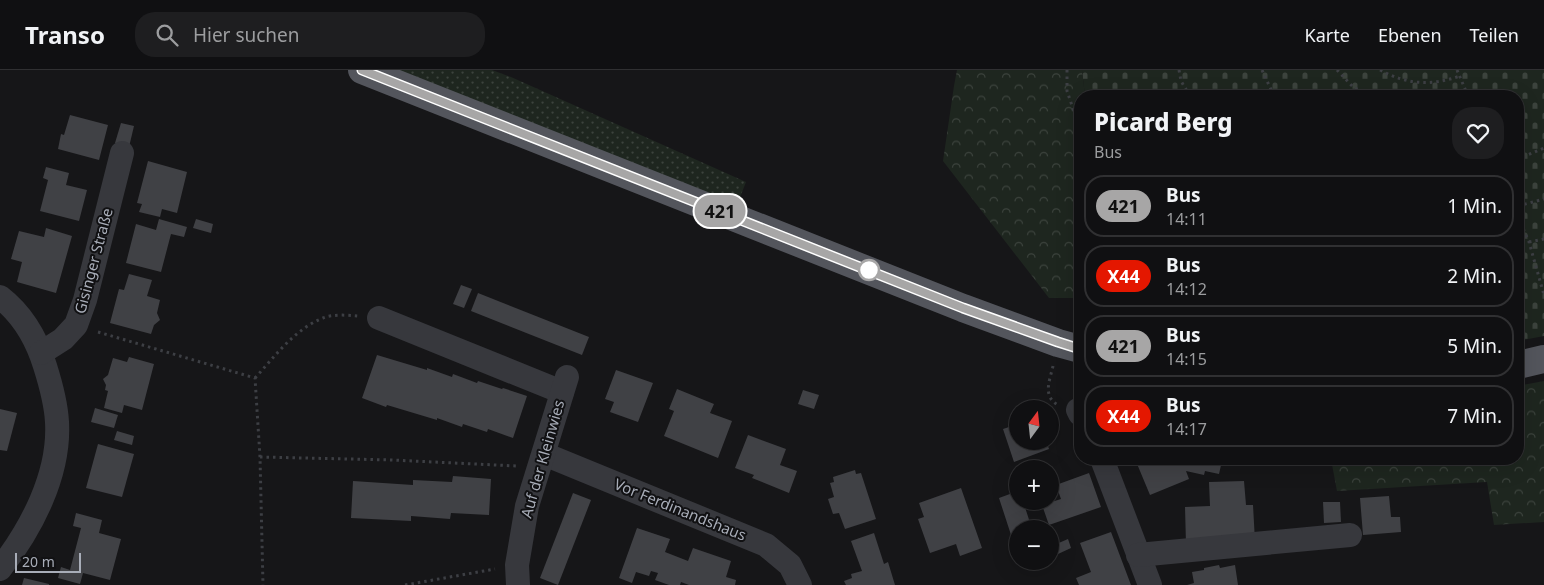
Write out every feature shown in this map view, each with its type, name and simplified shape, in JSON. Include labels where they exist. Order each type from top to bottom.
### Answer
[{"type":"main road","points":[[362,70],[963,308],[1069,346]]},
{"type":"main road","points":[[1524,364],[1544,359]]},
{"type":"street","name":"Gisinger Straße","points":[[41,354],[63,340],[76,325],[86,300],[122,153]]},
{"type":"street","points":[[0,297],[30,329],[41,354],[52,388],[57,423],[54,456],[45,491],[35,515],[20,542],[0,569]]},
{"type":"street","name":"Auf der Kleinwies","points":[[378,318],[565,385],[528,506],[518,575]]},
{"type":"street","name":"Vor Ferdinandshaus","points":[[542,460],[766,545],[790,565],[800,585]]},
{"type":"street","points":[[1104,465],[1150,585]]},
{"type":"street","points":[[1138,555],[1350,535]]},
{"type":"path","points":[[1067,70],[1067,91],[1074,111]]},
{"type":"path","points":[[1179,70],[1181,81],[1186,90]]},
{"type":"path","points":[[1262,70],[1271,90]]},
{"type":"path","points":[[1337,70],[1354,88],[1360,90]]},
{"type":"path","points":[[1380,70],[1409,81],[1426,83],[1443,82],[1460,76]]},
{"type":"path","points":[[1458,70],[1466,90]]},
{"type":"path","points":[[1524,158],[1544,148]]},
{"type":"path","points":[[1524,204],[1544,199]]},
{"type":"path","points":[[1524,231],[1544,295]]},
{"type":"path","points":[[1529,242],[1544,239]]},
{"type":"path","points":[[263,585],[260,457],[255,378],[298,332],[324,317],[346,315],[378,318]]},
{"type":"path","points":[[76,325],[255,378]]},
{"type":"path","points":[[1069,346],[1047,391],[1055,404],[1074,410]]},
{"type":"path","points":[[260,457],[392,460],[542,460]]},
{"type":"path","points":[[405,585],[518,575]]},
{"type":"green space","points":[[395,70],[492,70],[746,182],[737,205]]},
{"type":"green space","points":[[957,70],[1082,70],[1084,90],[1074,90],[1074,298],[1049,298],[943,161]]},
{"type":"green space","points":[[1082,70],[1544,70],[1544,336],[1524,340],[1524,90],[1084,90]]},
{"type":"green space","points":[[1544,381],[1544,522],[1494,525],[1487,482],[1337,491],[1332,465],[1524,465],[1524,385]]},
{"type":"building","points":[[70,115],[108,125],[99,160],[58,149],[61,134],[64,135]]},
{"type":"building","points":[[121,123],[134,126],[129,147],[115,143]]},
{"type":"building","points":[[148,161],[187,172],[177,213],[162,209],[160,217],[139,212],[142,204],[137,203]]},
{"type":"building","points":[[46,167],[69,173],[66,185],[87,190],[79,221],[40,211],[48,180],[43,178]]},
{"type":"building","points":[[159,219],[187,227],[184,237],[171,234],[161,272],[126,263],[136,224],[156,230]]},
{"type":"building","points":[[196,219],[213,224],[211,233],[193,228]]},
{"type":"building","points":[[46,228],[72,236],[56,293],[17,282],[22,262],[11,259],[19,231],[44,237]]},
{"type":"building","points":[[129,274],[152,280],[147,296],[160,300],[157,313],[160,320],[154,325],[151,334],[110,323],[119,289],[124,290]]},
{"type":"building","points":[[461,285],[472,289],[464,308],[453,304]]},
{"type":"building","points":[[478,293],[589,337],[582,355],[471,311]]},
{"type":"building","points":[[377,355],[427,370],[427,368],[452,377],[453,374],[477,383],[478,381],[527,396],[513,438],[488,429],[487,432],[463,424],[462,427],[437,418],[437,420],[387,405],[386,407],[362,398]]},
{"type":"building","points":[[129,357],[154,364],[142,410],[124,405],[122,413],[104,408],[108,391],[105,390],[106,385],[103,379],[108,375],[113,358],[127,362]]},
{"type":"building","points":[[616,370],[653,383],[638,422],[610,412],[614,402],[605,399]]},
{"type":"building","points":[[677,389],[714,404],[710,413],[732,421],[718,458],[664,436],[674,411],[669,409]]},
{"type":"building","points":[[803,390],[819,395],[814,409],[798,404]]},
{"type":"building","points":[[95,408],[118,415],[114,428],[91,422]]},
{"type":"building","points":[[0,409],[17,413],[7,451],[0,450]]},
{"type":"building","points":[[1009,427],[1009,447],[1003,429]]},
{"type":"building","points":[[117,431],[134,436],[132,445],[114,440]]},
{"type":"building","points":[[748,435],[786,449],[780,465],[797,471],[789,493],[752,478],[754,475],[735,468]]},
{"type":"building","points":[[98,444],[134,454],[122,497],[86,488]]},
{"type":"building","points":[[1010,450],[1046,450],[1019,460],[1013,460]]},
{"type":"building","points":[[1138,465],[1221,465],[1219,474],[1205,471],[1204,475],[1186,471],[1189,479],[1150,495]]},
{"type":"building","points":[[855,470],[856,474],[861,473],[876,519],[845,529],[839,513],[833,514],[828,499],[834,497],[830,483],[834,482],[833,477]]},
{"type":"building","points":[[1089,473],[1101,507],[1059,522],[1059,520],[1047,520],[1044,510],[1059,510],[1059,500],[1061,499],[1059,484]]},
{"type":"building","points":[[453,476],[491,479],[489,515],[451,513],[450,519],[411,516],[411,521],[351,518],[353,481],[413,485],[413,480],[452,482]]},
{"type":"building","points":[[1244,481],[1246,505],[1253,505],[1255,541],[1186,544],[1185,507],[1210,506],[1209,482]]},
{"type":"building","points":[[961,488],[982,548],[960,556],[956,544],[930,553],[918,519],[924,517],[919,503]]},
{"type":"building","points":[[573,493],[591,500],[558,585],[540,578]]},
{"type":"building","points":[[1009,494],[1009,510],[1026,510],[1029,520],[1009,520],[1009,529],[999,498]]},
{"type":"building","points":[[1389,496],[1391,517],[1400,517],[1401,532],[1363,535],[1360,498]]},
{"type":"building","points":[[1323,502],[1340,502],[1341,522],[1324,523]]},
{"type":"building","points":[[76,513],[102,520],[99,533],[121,539],[110,580],[83,573],[80,584],[58,578],[61,567],[70,570],[81,528],[73,526]]},
{"type":"building","points":[[637,528],[670,539],[665,552],[688,561],[693,548],[731,561],[726,577],[736,580],[735,585],[689,585],[681,582],[680,585],[669,585],[655,580],[658,573],[651,571],[649,576],[636,572],[632,583],[619,578]]},
{"type":"building","points":[[1111,532],[1131,585],[1079,585],[1076,578],[1091,572],[1080,543]]},
{"type":"building","points":[[874,533],[884,564],[888,562],[895,585],[846,585],[844,581],[852,578],[851,574],[862,571],[851,541]]},
{"type":"building","points":[[1068,539],[1071,548],[1059,554],[1059,543]]},
{"type":"building","points":[[1219,565],[1220,568],[1235,565],[1238,585],[1187,585],[1194,583],[1192,572]]},
{"type":"building","points":[[24,578],[49,584],[49,585],[22,585]]},
{"type":"bus line","name":"421","points":[[362,70],[963,308],[1074,347]]}]
